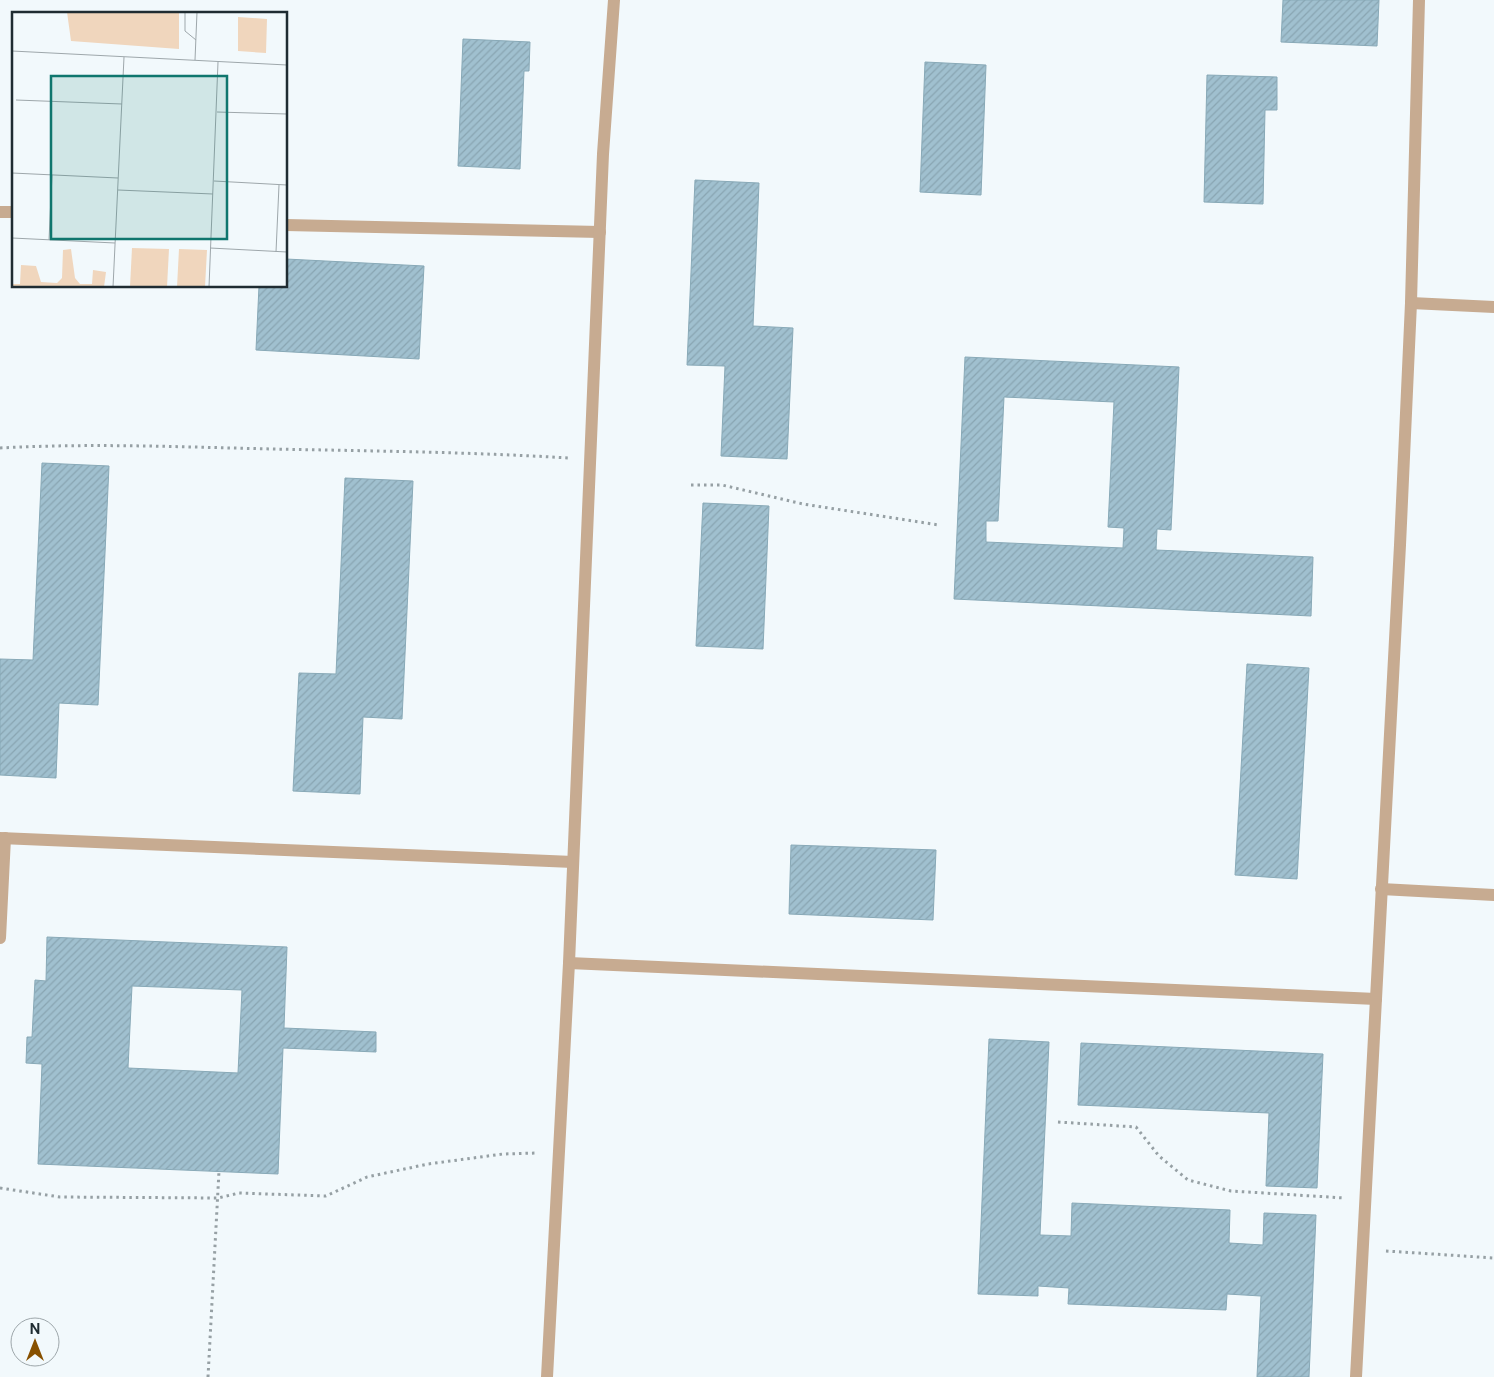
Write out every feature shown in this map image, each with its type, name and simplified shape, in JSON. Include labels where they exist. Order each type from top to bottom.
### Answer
[{"type":"lane","points":[[547,1377],[573,862],[600,232],[614,0]]},
{"type":"lane","points":[[1356,1377],[1400,545],[1411,303],[1419,0]]},
{"type":"lane","points":[[288,225],[600,232]]},
{"type":"lane","points":[[1411,303],[1494,307]]},
{"type":"lane","points":[[0,938],[2,838],[573,862]]},
{"type":"lane","points":[[1381,889],[1494,895]]},
{"type":"lane","points":[[568,963],[1376,999]]},
{"type":"path","points":[[0,448],[104,446],[221,448],[464,453],[590,460]]},
{"type":"path","points":[[691,485],[722,484],[803,504],[939,525]]},
{"type":"path","points":[[1058,1122],[1136,1127],[1159,1156],[1188,1180],[1231,1191],[1366,1199]]},
{"type":"path","points":[[0,1188],[60,1197],[218,1198],[238,1193],[326,1196],[367,1177],[428,1164],[503,1154],[558,1152]]},
{"type":"path","points":[[208,1377],[219,1171]]},
{"type":"path","points":[[1363,1249],[1494,1258]]},
{"type":"building","points":[[1283,0],[1379,0],[1377,46],[1281,42]]},
{"type":"building","points":[[463,39],[530,42],[529,71],[524,71],[520,169],[458,166]]},
{"type":"building","points":[[925,62],[986,65],[981,195],[920,192]]},
{"type":"building","points":[[1207,75],[1277,77],[1277,110],[1265,110],[1263,204],[1204,202]]},
{"type":"building","points":[[695,180],[759,183],[753,326],[793,328],[787,459],[721,456],[725,366],[687,365]]},
{"type":"building","points":[[288,259],[424,266],[419,359],[256,350],[259,288],[288,288]]},
{"type":"building","points":[[965,357],[1179,367],[1171,530],[1157,529],[1156,550],[1313,557],[1311,616],[954,599]],"holes":[[[1004,397],[1114,402],[1108,527],[1124,528],[1123,548],[986,542],[986,521],[998,521]]]},
{"type":"building","points":[[42,463],[109,466],[98,705],[59,703],[56,778],[0,775],[0,659],[33,660]]},
{"type":"building","points":[[345,478],[413,481],[402,719],[363,717],[360,794],[293,791],[299,673],[336,674]]},
{"type":"building","points":[[703,503],[769,506],[763,649],[696,646]]},
{"type":"building","points":[[1247,664],[1309,668],[1297,879],[1235,875]]},
{"type":"building","points":[[791,845],[936,850],[933,920],[789,914]]},
{"type":"building","points":[[47,937],[287,947],[284,1028],[376,1032],[376,1052],[283,1048],[278,1174],[38,1164],[42,1064],[26,1063],[27,1037],[32,1037],[35,980],[46,981]],"holes":[[[132,986],[242,990],[238,1073],[128,1068]]]},
{"type":"building","points":[[989,1039],[1049,1042],[1040,1235],[1071,1236],[1072,1203],[1230,1210],[1229,1243],[1263,1245],[1264,1213],[1316,1215],[1309,1377],[1257,1377],[1261,1296],[1227,1294],[1226,1310],[1068,1304],[1069,1288],[1038,1286],[1038,1296],[978,1294]]},
{"type":"building","points":[[1081,1043],[1323,1054],[1317,1188],[1266,1186],[1269,1113],[1078,1105]]}]
